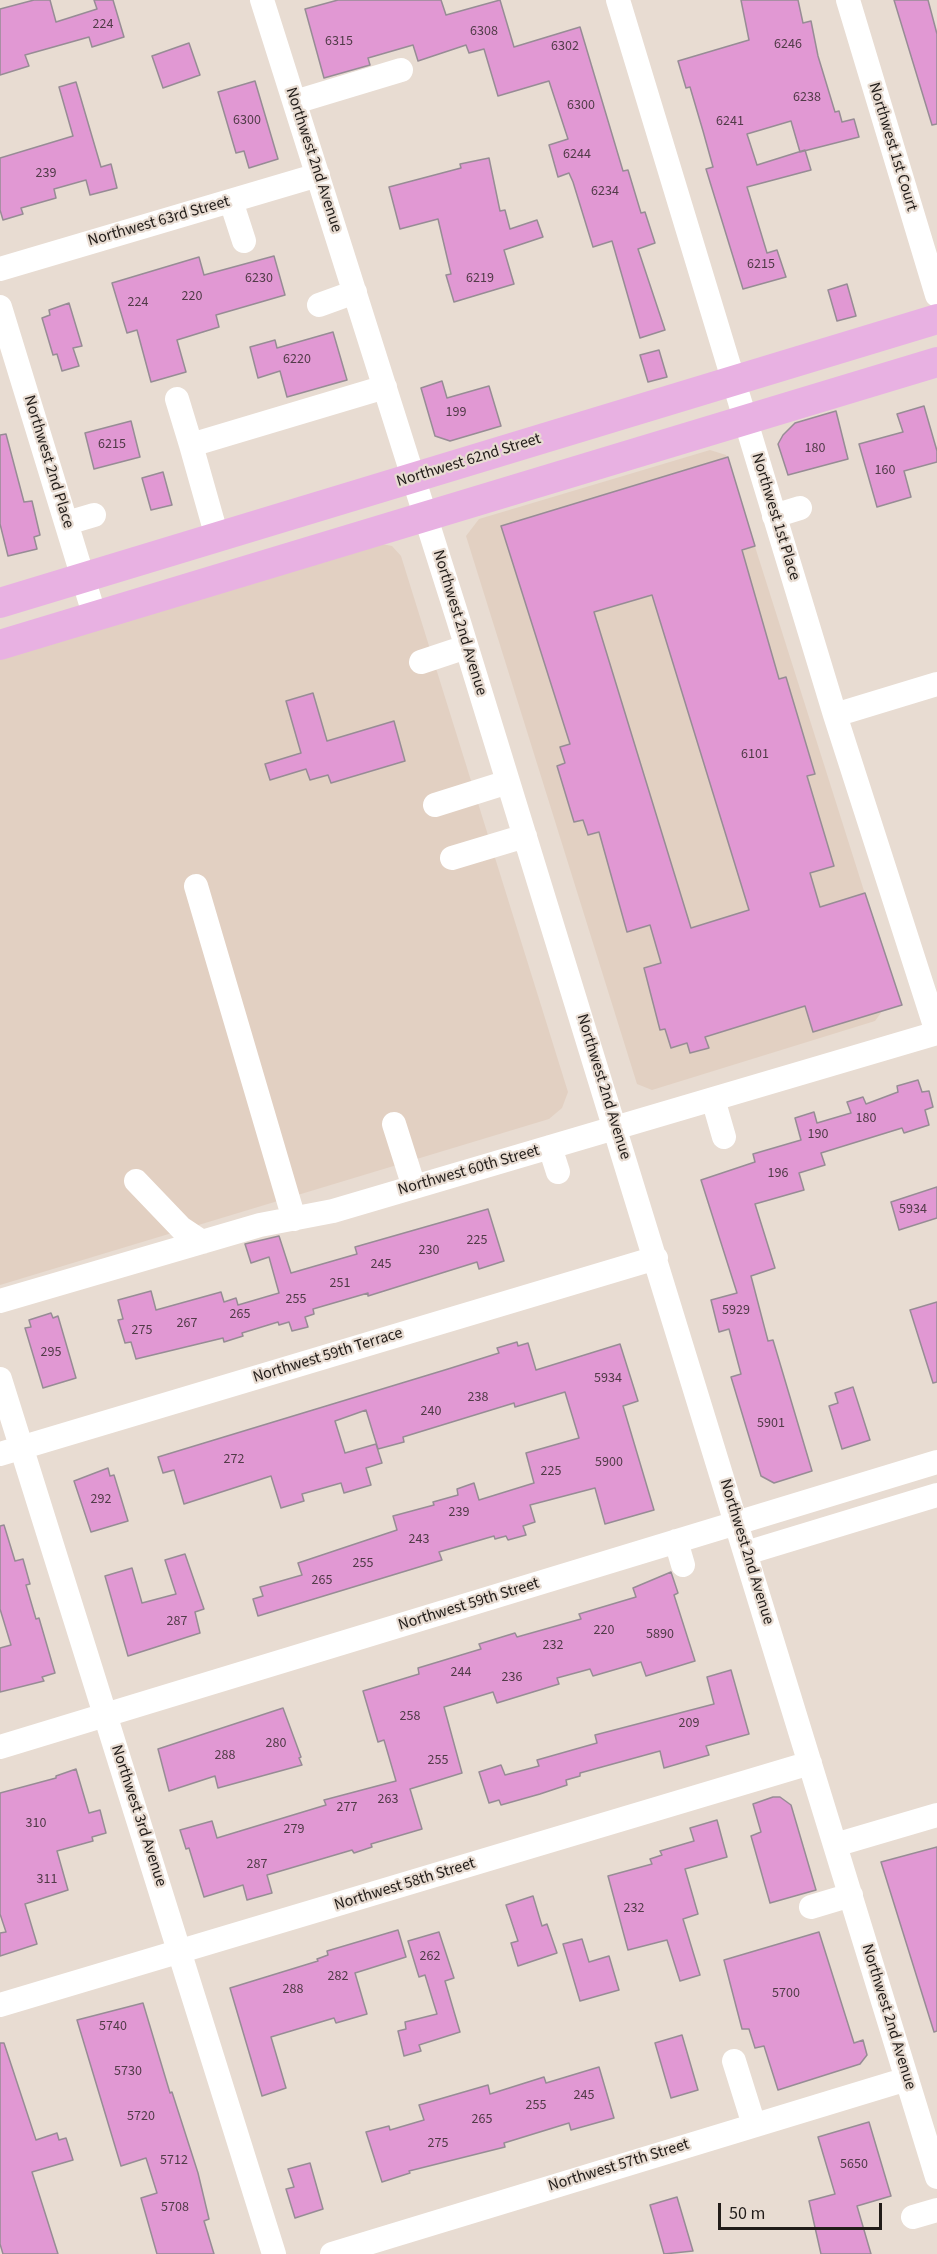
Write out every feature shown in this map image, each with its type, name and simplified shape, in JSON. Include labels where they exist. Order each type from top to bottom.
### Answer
[{"type":"main road","name":"Northwest 62nd Street","points":[[0,603],[937,319]]},
{"type":"main road","points":[[0,645],[937,362]]},
{"type":"street","name":"Northwest 2nd Avenue","points":[[262,0],[426,516],[907,2079],[932,2139],[937,2177]]},
{"type":"street","name":"Northwest 1st Place","points":[[618,0],[835,716],[937,1033]]},
{"type":"street","name":"Northwest 1st Court","points":[[848,0],[937,295]]},
{"type":"street","points":[[295,102],[401,70]]},
{"type":"street","name":"Northwest 63rd Street","points":[[0,269],[318,175]]},
{"type":"street","points":[[231,201],[244,241]]},
{"type":"street","points":[[319,305],[355,292]]},
{"type":"street","name":"Northwest 2nd Place","points":[[0,307],[95,616]]},
{"type":"street","points":[[191,445],[385,387]]},
{"type":"street","points":[[177,399],[217,537]]},
{"type":"street","points":[[774,516],[800,508]]},
{"type":"street","points":[[67,523],[94,515]]},
{"type":"street","points":[[421,662],[466,647]]},
{"type":"street","points":[[835,716],[937,684]]},
{"type":"street","points":[[435,805],[508,782]]},
{"type":"street","points":[[452,858],[525,836]]},
{"type":"street","points":[[196,886],[246,1048],[294,1219]]},
{"type":"street","name":"Northwest 60th Street","points":[[0,1301],[260,1225],[333,1211],[937,1033]]},
{"type":"street","points":[[713,1099],[724,1137]]},
{"type":"street","points":[[394,1124],[414,1187]]},
{"type":"street","points":[[550,1147],[558,1172]]},
{"type":"street","points":[[136,1181],[181,1228],[202,1242]]},
{"type":"street","name":"Northwest 59th Terrace","points":[[11,1451],[656,1258]]},
{"type":"street","name":"Northwest 3rd Avenue","points":[[0,1379],[11,1451],[106,1715],[274,2254]]},
{"type":"street","name":"Northwest 59th Street","points":[[0,1747],[937,1462]]},
{"type":"street","points":[[746,1553],[937,1495]]},
{"type":"street","points":[[676,1541],[683,1565]]},
{"type":"street","name":"Northwest 58th Street","points":[[0,2005],[810,1763]]},
{"type":"street","points":[[835,1845],[937,1815]]},
{"type":"street","points":[[811,1907],[850,1895]]},
{"type":"street","points":[[734,2061],[754,2125]]},
{"type":"street","name":"Northwest 57th Street","points":[[332,2254],[907,2079]]},
{"type":"street","points":[[913,2217],[937,2210]]},
{"type":"shaded area","points":[[710,450],[726,455],[896,992],[875,1021],[652,1090],[637,1084],[466,536],[479,519]]},
{"type":"shaded area","points":[[372,542],[392,546],[401,556],[568,1092],[562,1108],[549,1119],[0,1285],[0,657]]},
{"type":"building","points":[[34,0],[50,0],[56,22],[97,9],[94,0],[113,0],[124,37],[92,47],[89,37],[25,55],[29,66],[0,75],[0,9]]},
{"type":"building","points":[[338,0],[441,0],[446,15],[500,0],[514,47],[580,27],[623,171],[628,170],[641,213],[645,212],[655,243],[638,249],[665,330],[640,338],[612,241],[593,247],[569,173],[558,177],[549,145],[568,139],[549,81],[498,96],[484,49],[469,53],[466,45],[418,61],[413,45],[368,58],[370,65],[324,78],[305,9]]},
{"type":"building","points":[[741,0],[798,0],[803,23],[811,21],[818,56],[835,112],[839,111],[842,122],[854,119],[859,137],[805,151],[811,170],[747,187],[767,253],[777,250],[786,277],[743,289],[706,169],[713,167],[703,131],[690,87],[686,88],[678,61],[749,40]],"holes":[[[791,121],[800,152],[757,165],[747,134]]]},
{"type":"building","points":[[894,0],[928,0],[937,34],[937,124],[932,125]]},
{"type":"building","points":[[189,43],[200,75],[163,88],[152,56]]},
{"type":"building","points":[[255,81],[278,159],[249,168],[244,151],[236,153],[218,92]]},
{"type":"building","points":[[76,82],[101,167],[111,164],[117,188],[90,195],[86,180],[54,189],[56,198],[21,208],[23,214],[3,220],[0,210],[0,158],[73,136],[59,87]]},
{"type":"building","points":[[489,158],[500,211],[505,210],[510,229],[537,220],[543,237],[504,250],[514,284],[454,302],[446,275],[451,274],[438,219],[400,229],[389,187],[461,168],[460,164]]},
{"type":"building","points":[[274,256],[285,295],[216,315],[219,327],[177,340],[186,372],[151,382],[137,330],[127,333],[112,283],[199,257],[204,275]]},
{"type":"building","points":[[847,284],[856,316],[837,321],[828,290]]},
{"type":"building","points":[[69,303],[82,346],[73,348],[79,366],[62,371],[57,354],[53,355],[42,318],[50,315],[49,310]]},
{"type":"building","points":[[333,332],[347,380],[287,397],[280,371],[258,378],[250,347],[275,340],[277,348]]},
{"type":"building","points":[[659,350],[667,377],[648,382],[640,355]]},
{"type":"building","points":[[442,381],[447,398],[489,386],[501,426],[450,441],[435,436],[421,388]]},
{"type":"building","points":[[924,406],[937,451],[937,462],[904,471],[911,497],[877,507],[859,444],[903,432],[897,414]]},
{"type":"building","points":[[836,411],[848,459],[788,475],[778,444],[783,435],[795,423]]},
{"type":"building","points":[[131,421],[140,457],[94,469],[85,433]]},
{"type":"building","points":[[6,434],[24,502],[32,501],[40,535],[34,537],[37,549],[8,556],[0,524],[0,435]]},
{"type":"building","points":[[728,457],[755,546],[742,550],[779,679],[786,677],[815,774],[807,776],[834,866],[810,873],[820,907],[865,893],[902,1005],[813,1032],[805,1006],[705,1037],[709,1048],[690,1053],[687,1043],[671,1048],[665,1029],[660,1030],[644,968],[661,963],[650,925],[627,932],[599,832],[588,835],[583,820],[574,822],[557,766],[565,763],[560,747],[570,744],[501,526]],"holes":[[[652,595],[749,910],[691,928],[594,612]]]},
{"type":"building","points":[[163,472],[172,505],[151,510],[142,478]]},
{"type":"building","points":[[313,693],[327,741],[394,721],[405,761],[331,783],[328,775],[310,780],[306,769],[270,780],[265,764],[301,753],[286,701]]},
{"type":"building","points":[[918,1080],[922,1092],[929,1091],[933,1107],[925,1110],[929,1125],[904,1133],[902,1128],[821,1153],[825,1165],[799,1173],[804,1190],[755,1204],[775,1268],[751,1276],[768,1341],[773,1340],[812,1471],[774,1483],[761,1476],[731,1377],[741,1374],[729,1329],[719,1332],[711,1300],[737,1293],[701,1180],[755,1162],[753,1154],[801,1140],[795,1118],[814,1112],[817,1123],[851,1113],[847,1102],[863,1097],[866,1104],[898,1092],[897,1086]]},
{"type":"building","points":[[937,1187],[937,1218],[899,1230],[891,1202]]},
{"type":"building","points":[[488,1209],[504,1261],[479,1269],[477,1262],[368,1296],[368,1293],[313,1309],[314,1314],[305,1317],[308,1327],[292,1331],[289,1322],[279,1325],[278,1322],[242,1333],[243,1336],[224,1342],[223,1338],[136,1359],[131,1342],[125,1343],[118,1320],[123,1319],[118,1300],[151,1291],[156,1310],[221,1292],[224,1302],[236,1298],[238,1305],[279,1293],[269,1257],[251,1263],[245,1244],[279,1236],[291,1273],[357,1254],[355,1247]]},
{"type":"building","points":[[937,1302],[937,1382],[933,1383],[910,1310]]},
{"type":"building","points":[[51,1313],[53,1318],[58,1316],[76,1378],[43,1388],[25,1328],[31,1327],[29,1320]]},
{"type":"building","points":[[517,1342],[518,1346],[528,1343],[536,1370],[620,1344],[638,1401],[623,1406],[654,1510],[605,1524],[595,1488],[530,1505],[535,1522],[523,1526],[526,1535],[508,1540],[506,1536],[495,1539],[494,1536],[439,1552],[442,1560],[258,1616],[253,1599],[263,1596],[260,1587],[302,1575],[298,1563],[397,1530],[393,1516],[434,1505],[433,1502],[458,1495],[457,1489],[474,1483],[479,1500],[534,1483],[526,1453],[579,1438],[565,1392],[515,1407],[514,1403],[403,1437],[404,1442],[378,1449],[366,1410],[335,1421],[345,1453],[376,1444],[382,1463],[366,1468],[371,1485],[344,1493],[341,1483],[302,1494],[304,1501],[281,1508],[271,1476],[184,1504],[174,1470],[163,1473],[158,1457],[499,1353],[497,1348]]},
{"type":"building","points":[[853,1387],[870,1440],[842,1449],[829,1406],[838,1403],[835,1393]]},
{"type":"building","points":[[108,1468],[110,1476],[114,1475],[128,1521],[91,1532],[74,1481]]},
{"type":"building","points":[[4,1525],[15,1561],[23,1559],[30,1584],[26,1585],[36,1619],[39,1618],[55,1673],[42,1677],[44,1681],[0,1692],[0,1648],[11,1645],[0,1609],[0,1526]]},
{"type":"building","points":[[185,1554],[204,1609],[195,1612],[200,1633],[128,1656],[105,1576],[132,1568],[142,1603],[176,1594],[165,1560]]},
{"type":"building","points":[[671,1572],[678,1593],[674,1595],[695,1661],[646,1676],[641,1662],[593,1676],[590,1669],[557,1678],[559,1684],[497,1703],[493,1692],[444,1707],[462,1773],[410,1789],[422,1829],[371,1844],[372,1847],[354,1853],[352,1850],[267,1875],[272,1893],[247,1900],[243,1885],[204,1897],[189,1848],[186,1849],[180,1830],[212,1821],[217,1838],[326,1805],[324,1800],[396,1781],[384,1740],[378,1742],[363,1691],[419,1674],[418,1668],[481,1649],[479,1644],[515,1633],[517,1637],[581,1619],[579,1614],[636,1597],[633,1588]]},
{"type":"building","points":[[731,1670],[749,1734],[706,1746],[709,1755],[664,1768],[660,1751],[580,1773],[580,1776],[566,1780],[567,1785],[540,1794],[501,1805],[499,1800],[489,1803],[479,1772],[501,1765],[505,1775],[539,1766],[537,1760],[597,1743],[595,1735],[714,1704],[707,1677]]},
{"type":"building","points":[[283,1708],[302,1765],[218,1788],[215,1776],[169,1791],[158,1749]]},
{"type":"building","points":[[76,1769],[89,1813],[100,1810],[106,1833],[92,1837],[93,1841],[57,1851],[68,1890],[25,1904],[37,1944],[0,1956],[0,1933],[6,1932],[0,1914],[0,1793],[56,1778],[56,1776]]},
{"type":"building","points":[[780,1797],[791,1805],[816,1890],[770,1903],[751,1836],[761,1832],[753,1804]]},
{"type":"building","points":[[717,1820],[727,1857],[685,1869],[698,1914],[683,1919],[700,1975],[680,1981],[667,1940],[628,1950],[608,1876],[652,1864],[650,1859],[662,1855],[660,1851],[694,1841],[690,1828]]},
{"type":"building","points":[[937,1847],[937,2031],[934,2032],[881,1862]]},
{"type":"building","points":[[533,1896],[542,1926],[547,1924],[557,1953],[518,1966],[511,1943],[518,1941],[506,1905]]},
{"type":"building","points":[[398,1930],[406,1957],[355,1973],[367,2014],[336,2023],[334,2018],[271,2037],[286,2088],[262,2096],[230,1988],[318,1961],[317,1959],[328,1955],[327,1951]]},
{"type":"building","points":[[439,1932],[454,1978],[445,1981],[460,2032],[419,2045],[421,2051],[404,2056],[398,2031],[406,2029],[405,2022],[437,2014],[425,1975],[419,1977],[408,1941]]},
{"type":"building","points":[[819,1932],[854,2043],[863,2040],[867,2055],[860,2064],[778,2090],[764,2046],[755,2048],[749,2029],[742,2029],[724,1960]]},
{"type":"building","points":[[582,1939],[589,1962],[609,1956],[619,1990],[580,2001],[563,1944]]},
{"type":"building","points":[[143,2003],[170,2093],[172,2092],[198,2173],[209,2219],[204,2221],[214,2254],[157,2254],[141,2198],[157,2193],[146,2158],[121,2166],[77,2020]]},
{"type":"building","points":[[682,2035],[698,2090],[671,2098],[655,2043]]},
{"type":"building","points":[[0,2043],[4,2043],[36,2140],[57,2133],[59,2140],[66,2138],[73,2160],[32,2172],[58,2254],[3,2254],[0,2244]]},
{"type":"building","points":[[599,2067],[614,2118],[571,2130],[569,2123],[504,2143],[505,2147],[409,2171],[410,2173],[382,2182],[366,2132],[389,2126],[390,2130],[424,2120],[419,2105],[488,2085],[490,2094],[544,2077],[546,2083]]},
{"type":"building","points":[[869,2122],[891,2196],[857,2206],[871,2254],[821,2254],[809,2201],[835,2194],[818,2137]]},
{"type":"building","points":[[310,2163],[323,2209],[295,2218],[286,2189],[294,2187],[288,2169]]},
{"type":"building","points":[[677,2197],[693,2251],[664,2254],[650,2205]]}]
